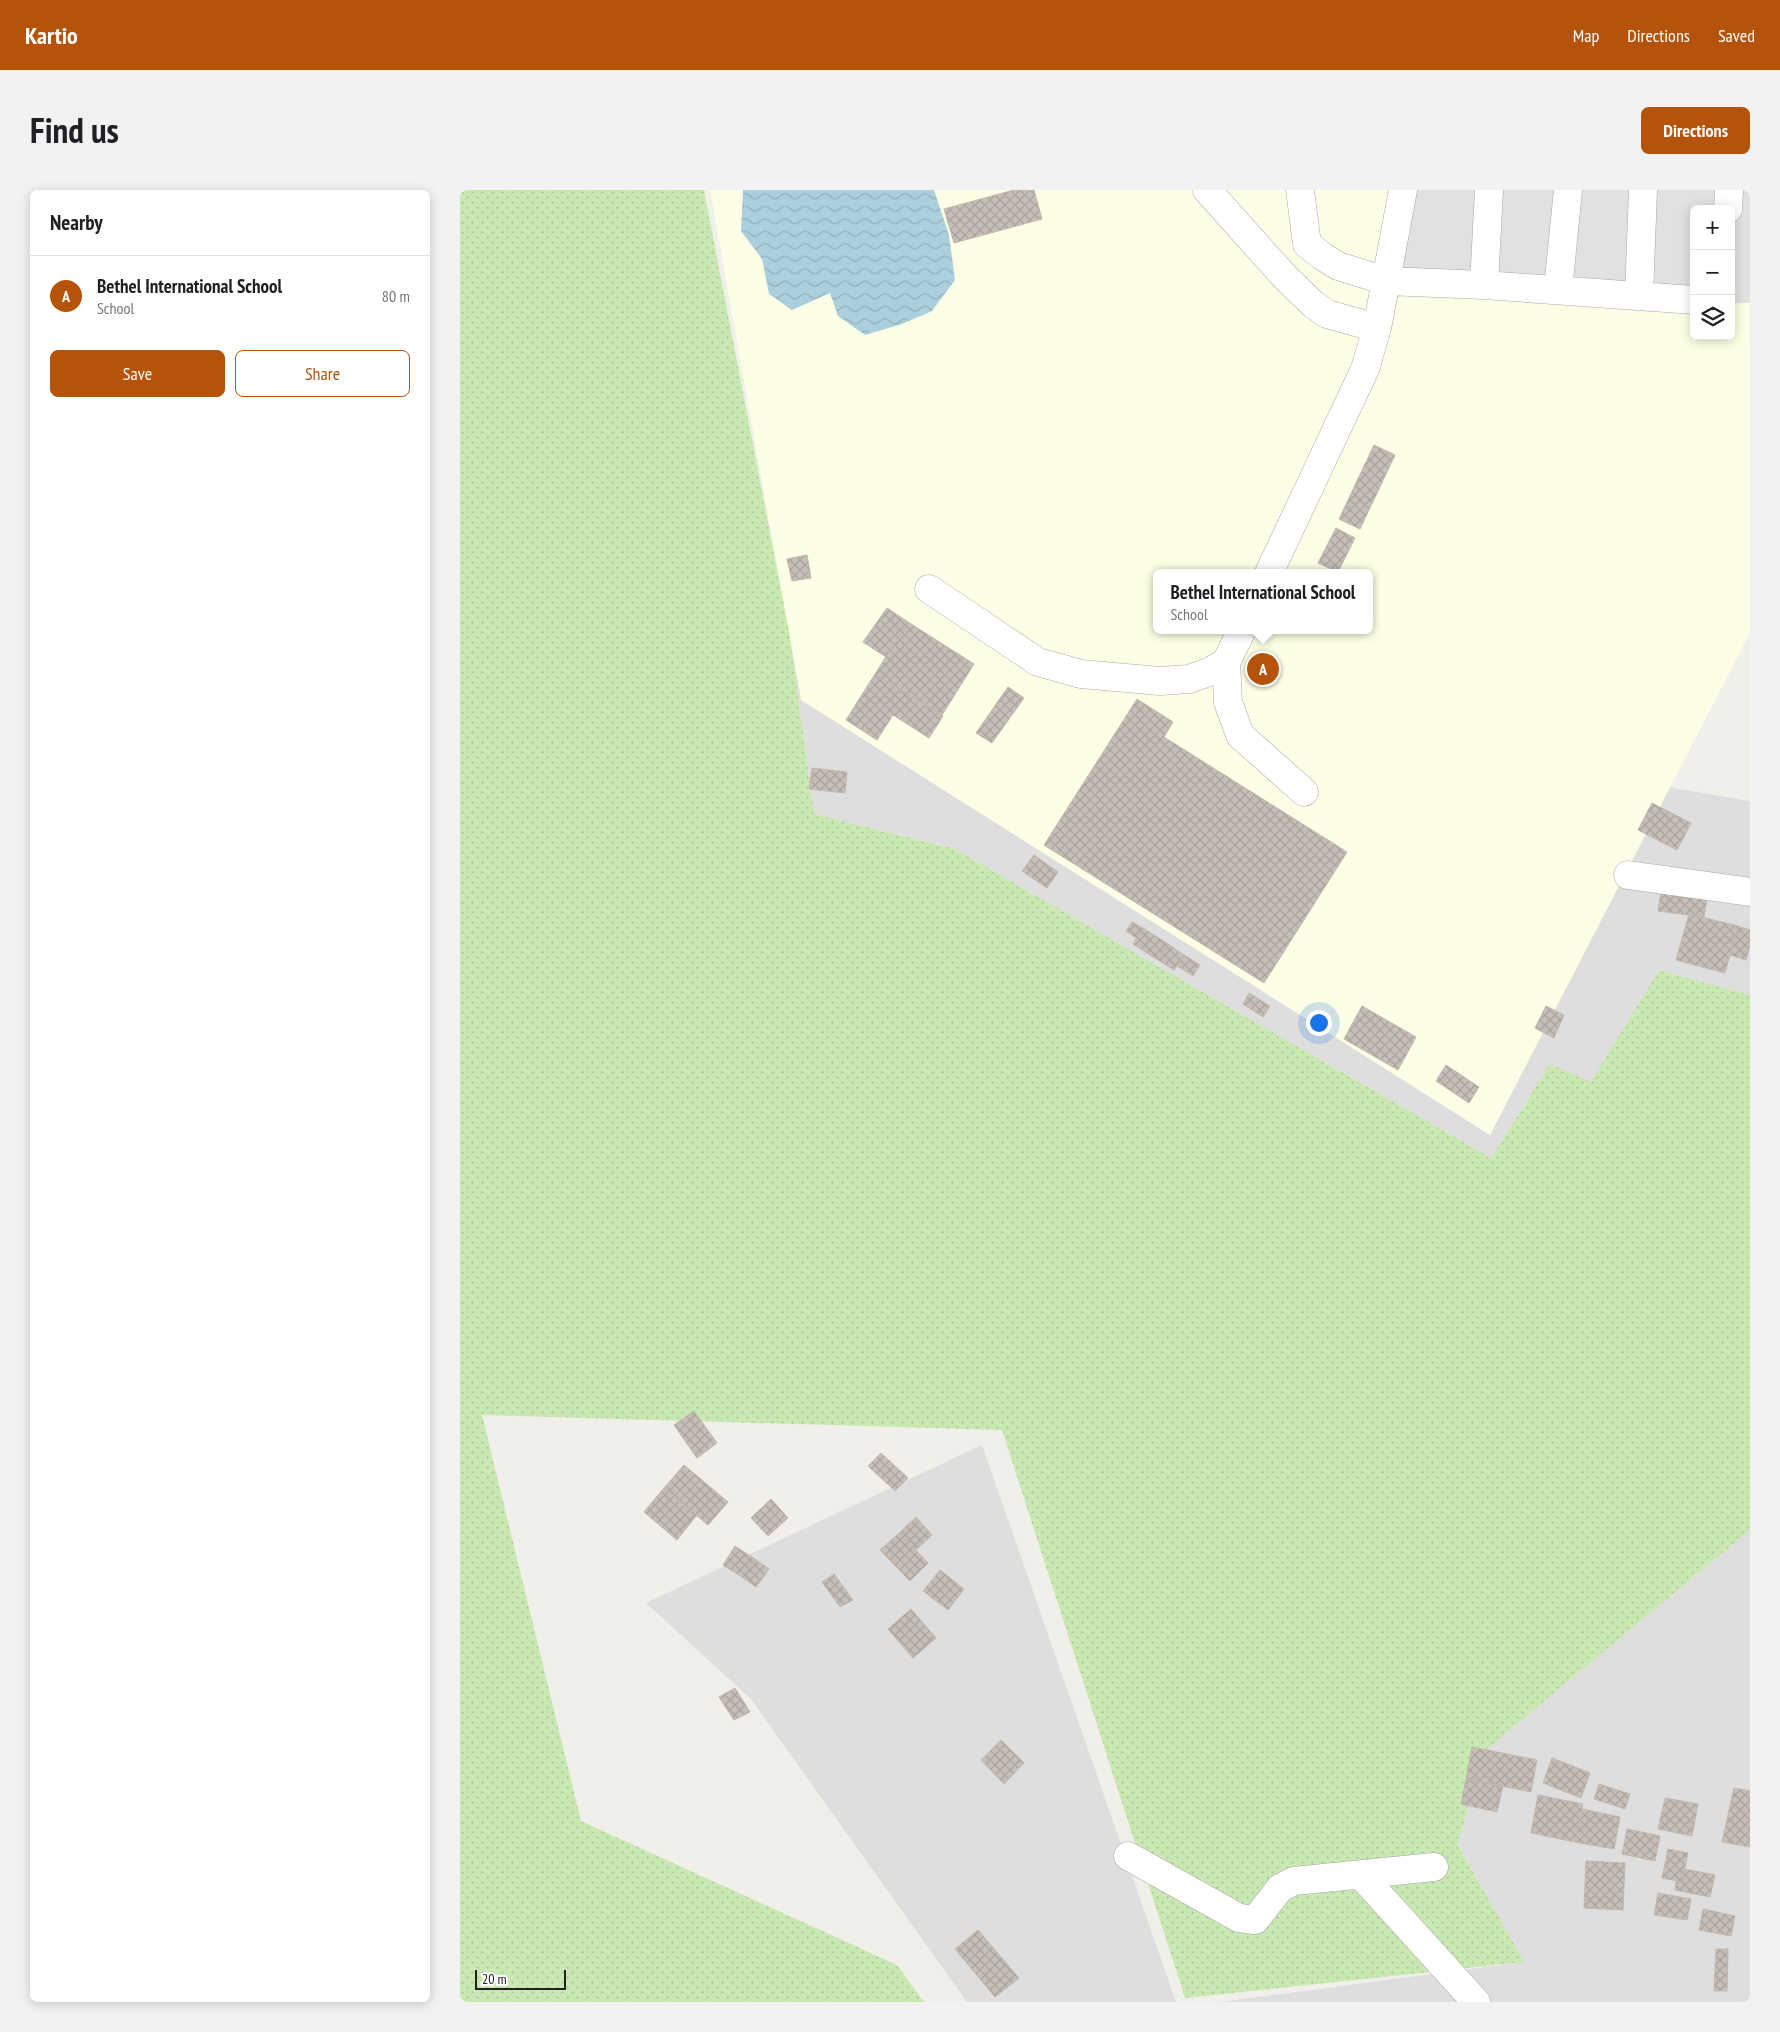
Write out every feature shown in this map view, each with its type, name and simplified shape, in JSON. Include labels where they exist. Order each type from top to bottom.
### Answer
[{"type":"street","points":[[1208,190],[1284,276],[1313,304],[1327,314],[1378,328]]},
{"type":"street","points":[[1300,190],[1307,244],[1338,266],[1386,280],[1690,300]]},
{"type":"street","points":[[1271,569],[1365,369],[1378,328],[1404,190]]},
{"type":"street","points":[[1484,285],[1489,190]]},
{"type":"street","points":[[1558,290],[1568,190]]},
{"type":"street","points":[[1639,296],[1643,190]]},
{"type":"street","points":[[1728,205],[1729,190]]},
{"type":"street","points":[[929,589],[1038,662],[1081,674],[1160,680],[1189,678],[1209,672],[1226,662]]},
{"type":"street","points":[[1240,634],[1226,662],[1228,702],[1240,735],[1304,792]]},
{"type":"street","points":[[1628,875],[1750,892]]},
{"type":"street","points":[[1128,1856],[1239,1918],[1255,1920],[1280,1888],[1294,1881],[1434,1867]]},
{"type":"street","points":[[1361,1875],[1476,2002]]},
{"type":"shaded area","points":[[710,190],[1750,190],[1750,633],[1490,1135],[801,700]]},
{"type":"shaded area","points":[[1396,190],[1750,190],[1750,303],[1735,303],[1735,205],[1690,205],[1690,301],[1391,287]]},
{"type":"shaded area","points":[[882,556],[1661,786],[1750,801],[1750,995],[1659,970],[1591,1083],[1550,1064],[1491,1158],[955,849],[814,814],[790,637]]},
{"type":"shaded area","points":[[982,1445],[1176,2002],[967,2002],[751,1699],[646,1603]]},
{"type":"shaded area","points":[[1750,1530],[1750,2002],[1220,2002],[1523,1962],[1458,1844],[1482,1752]]},
{"type":"green space","points":[[460,190],[704,190],[790,637],[814,814],[955,849],[1491,1158],[1550,1064],[1591,1082],[1659,970],[1750,995],[1750,1530],[1482,1753],[1458,1845],[1524,1962],[1185,1998],[1002,1430],[482,1415],[581,1821],[897,1965],[924,2002],[460,2002]]},
{"type":"water","points":[[743,190],[934,190],[949,235],[955,280],[932,311],[902,324],[865,335],[838,316],[830,293],[792,310],[769,294],[762,259],[741,231]]},
{"type":"building","points":[[1014,190],[1034,190],[1042,219],[954,243],[944,209]]},
{"type":"building","points":[[1374,445],[1395,455],[1360,529],[1339,519]]},
{"type":"building","points":[[1336,528],[1355,538],[1340,569],[1331,569],[1318,563]]},
{"type":"building","points":[[807,555],[811,578],[792,581],[787,559]]},
{"type":"building","points":[[887,608],[908,622],[886,657],[863,642]]},
{"type":"building","points":[[908,622],[974,664],[942,715],[875,674]]},
{"type":"building","points":[[875,674],[943,716],[929,738],[893,715],[877,740],[846,720]]},
{"type":"building","points":[[1008,687],[1024,698],[992,743],[976,733]]},
{"type":"building","points":[[1137,699],[1173,722],[1164,737],[1347,852],[1264,983],[1044,845]]},
{"type":"building","points":[[812,768],[847,772],[845,793],[809,789]]},
{"type":"building","points":[[1652,803],[1691,823],[1677,850],[1638,830]]},
{"type":"building","points":[[1034,855],[1058,872],[1047,888],[1022,871]]},
{"type":"building","points":[[1661,892],[1707,898],[1704,917],[1658,911]]},
{"type":"building","points":[[1689,914],[1738,926],[1725,973],[1676,960]]},
{"type":"building","points":[[1132,922],[1143,928],[1136,938],[1126,931]]},
{"type":"building","points":[[1738,926],[1750,930],[1750,945],[1746,960],[1730,955]]},
{"type":"building","points":[[1143,928],[1168,944],[1158,960],[1133,944]]},
{"type":"building","points":[[1168,944],[1184,955],[1174,970],[1158,960]]},
{"type":"building","points":[[1184,955],[1200,965],[1193,976],[1177,966]]},
{"type":"building","points":[[1249,993],[1270,1006],[1263,1017],[1243,1004]]},
{"type":"building","points":[[1362,1006],[1416,1037],[1398,1070],[1344,1039]]},
{"type":"building","points":[[1546,1006],[1564,1015],[1554,1038],[1535,1028]]},
{"type":"building","points":[[1446,1065],[1479,1087],[1469,1103],[1436,1081]]},
{"type":"building","points":[[694,1411],[717,1443],[697,1458],[674,1425]]},
{"type":"building","points":[[881,1453],[908,1478],[895,1491],[868,1466]]},
{"type":"building","points":[[684,1465],[728,1502],[708,1525],[664,1488]]},
{"type":"building","points":[[664,1488],[697,1515],[677,1540],[644,1512]]},
{"type":"building","points":[[771,1499],[788,1518],[768,1536],[751,1518]]},
{"type":"building","points":[[916,1517],[932,1535],[915,1551],[899,1533]]},
{"type":"building","points":[[899,1533],[928,1563],[910,1581],[880,1550]]},
{"type":"building","points":[[735,1546],[755,1559],[742,1577],[723,1565]]},
{"type":"building","points":[[755,1559],[769,1569],[756,1587],[742,1577]]},
{"type":"building","points":[[940,1570],[964,1589],[948,1610],[923,1591]]},
{"type":"building","points":[[834,1574],[853,1600],[840,1607],[822,1582]]},
{"type":"building","points":[[911,1609],[936,1638],[913,1658],[888,1629]]},
{"type":"building","points":[[735,1688],[750,1712],[734,1720],[719,1697]]},
{"type":"building","points":[[1001,1740],[1024,1763],[1004,1784],[981,1760]]},
{"type":"building","points":[[1472,1747],[1537,1760],[1531,1792],[1466,1779]]},
{"type":"building","points":[[1552,1758],[1590,1773],[1581,1798],[1543,1783]]},
{"type":"building","points":[[1466,1779],[1503,1786],[1497,1812],[1461,1804]]},
{"type":"building","points":[[1599,1784],[1630,1794],[1625,1809],[1594,1799]]},
{"type":"building","points":[[1734,1788],[1750,1791],[1750,1847],[1722,1842]]},
{"type":"building","points":[[1538,1795],[1583,1804],[1575,1842],[1531,1833]]},
{"type":"building","points":[[1665,1798],[1698,1804],[1692,1836],[1658,1829]]},
{"type":"building","points":[[1582,1809],[1620,1817],[1614,1849],[1575,1842]]},
{"type":"building","points":[[1627,1829],[1660,1836],[1655,1861],[1622,1854]]},
{"type":"building","points":[[1668,1849],[1688,1853],[1682,1882],[1662,1878]]},
{"type":"building","points":[[1586,1861],[1625,1863],[1623,1910],[1584,1908]]},
{"type":"building","points":[[1685,1869],[1715,1875],[1710,1897],[1675,1890],[1676,1881],[1682,1882]]},
{"type":"building","points":[[1658,1893],[1691,1899],[1687,1920],[1654,1915]]},
{"type":"building","points":[[1703,1909],[1735,1916],[1731,1936],[1699,1930]]},
{"type":"building","points":[[978,1930],[1019,1978],[995,1997],[955,1949]]},
{"type":"building","points":[[1716,1949],[1728,1949],[1727,1991],[1714,1991]]},
{"type":"place","name":"Bethel International School","points":[[1263,669]]}]
